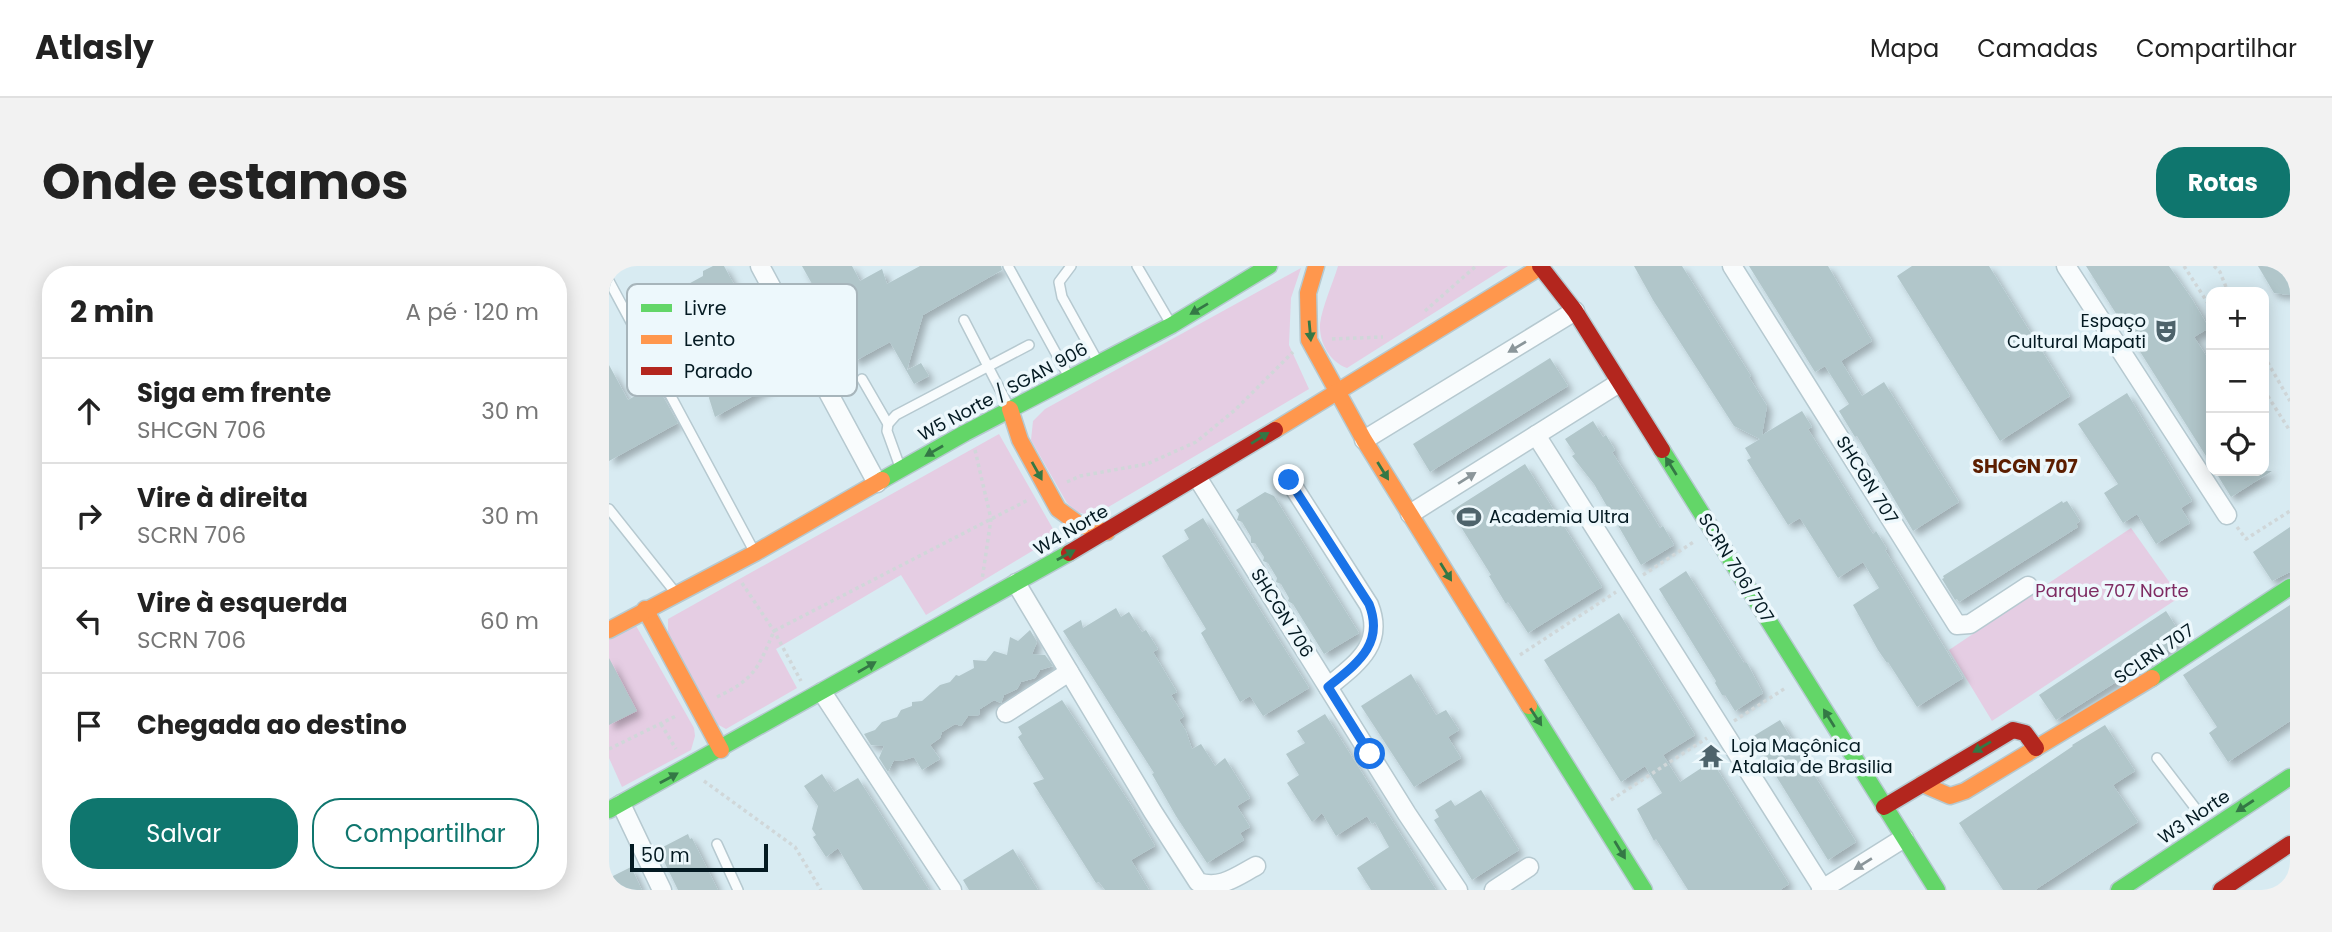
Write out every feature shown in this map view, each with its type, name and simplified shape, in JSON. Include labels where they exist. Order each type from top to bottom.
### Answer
[{"type":"main road","points":[[1316,266],[1308,293],[1309,340],[1364,440],[1644,890]]},
{"type":"main road","name":"W4 Norte","points":[[615,807],[1107,532],[1541,266]]},
{"type":"main road","name":"SCRN 706/707","points":[[1541,266],[1575,311],[1937,890]]},
{"type":"main road","name":"W5 Norte / SGAN 906","points":[[612,625],[731,567],[965,433],[1172,326],[1260,268]]},
{"type":"main road","points":[[1010,409],[1020,440],[1058,509],[1080,525],[1107,532]]},
{"type":"main road","name":"SCLRN 707","points":[[1922,784],[1943,794],[1959,794],[2126,696],[2290,587]]},
{"type":"main road","points":[[645,609],[720,750]]},
{"type":"main road","points":[[1884,807],[2013,730],[2028,734],[2036,748]]},
{"type":"main road","name":"W3 Norte","points":[[2119,890],[2290,777]]},
{"type":"main road","points":[[2158,887],[2157,875],[2161,868],[2201,835]]},
{"type":"main road","points":[[2221,890],[2290,844]]},
{"type":"street","points":[[759,266],[769,284]]},
{"type":"street","name":"SHCGN 707","points":[[1732,266],[1957,625],[1970,624],[2028,586]]},
{"type":"street","points":[[2066,266],[2227,515]]},
{"type":"street","points":[[1364,440],[1575,311]]},
{"type":"street","points":[[1410,514],[1619,383]]},
{"type":"street","points":[[830,396],[877,483]]},
{"type":"street","points":[[1536,435],[1822,889],[1904,838]]},
{"type":"street","name":"SHCGN 706","points":[[1197,477],[1420,834],[1458,890]]},
{"type":"street","points":[[1289,480],[1369,604],[1373,615],[1374,633],[1360,661],[1328,687]]},
{"type":"street","points":[[1016,583],[1198,882],[1208,886],[1218,885],[1256,866]]},
{"type":"street","points":[[1006,713],[1069,672]]},
{"type":"street","points":[[817,695],[952,890]]},
{"type":"street","points":[[615,807],[662,890]]},
{"type":"street","points":[[1494,890],[1529,867]]},
{"type":"lane","points":[[1008,266],[1070,378]]},
{"type":"lane","points":[[1071,266],[1059,282],[1062,297],[1098,363]]},
{"type":"lane","points":[[1137,266],[1172,326]]},
{"type":"lane","points":[[609,281],[627,315]]},
{"type":"lane","points":[[964,320],[1010,409]]},
{"type":"lane","points":[[901,470],[887,431],[888,424],[896,415],[1029,345]]},
{"type":"lane","points":[[862,379],[888,424]]},
{"type":"lane","points":[[671,396],[755,553]]},
{"type":"lane","points":[[609,509],[676,593]]},
{"type":"lane","points":[[2157,758],[2196,809]]},
{"type":"lane","points":[[717,844],[738,890]]},
{"type":"path","points":[[2184,266],[2206,300]]},
{"type":"path","points":[[2214,266],[2220,272],[2226,287]]},
{"type":"path","points":[[2269,365],[2290,401]]},
{"type":"path","points":[[2269,398],[2290,431]]},
{"type":"path","points":[[965,433],[976,453],[991,519],[980,603]]},
{"type":"path","points":[[2227,515],[2246,539],[2290,510]]},
{"type":"path","points":[[1504,666],[1712,530]]},
{"type":"path","points":[[731,567],[817,695]]},
{"type":"path","points":[[1595,810],[1803,676]]},
{"type":"path","points":[[661,724],[687,768],[795,847],[821,890]]},
{"type":"green space","points":[[1338,266],[1508,266],[1347,368],[1331,356],[1320,331],[1323,310]]},
{"type":"green space","points":[[1301,268],[1291,298],[1289,345],[1309,389],[1093,516],[1077,512],[1067,503],[1031,440],[1033,421],[1045,409]]},
{"type":"green space","points":[[999,434],[1057,536],[926,615],[901,575],[776,649],[797,688],[726,729],[715,723],[668,634],[668,619]]},
{"type":"green space","name":"Parque 707 Norte","points":[[2131,528],[2180,597],[1992,721],[1949,650]]},
{"type":"green space","points":[[635,624],[694,728],[695,736],[691,750],[622,787],[609,758],[609,640]]},
{"type":"building","points":[[713,266],[724,266],[734,284],[688,284],[703,276],[703,271]]},
{"type":"building","points":[[802,266],[852,266],[860,281],[882,269],[887,284],[920,266],[1001,266],[1002,270],[923,315],[907,370],[921,363],[929,376],[914,384],[890,342],[857,360],[857,284],[812,284]]},
{"type":"building","points":[[1634,266],[1682,266],[1767,406],[1762,435],[1802,411],[1812,427],[1808,429],[1873,534],[1876,531],[1963,678],[1917,707],[1878,650],[1853,605],[1879,588],[1863,562],[1838,578],[1800,518],[1788,525],[1747,460],[1751,458],[1745,448],[1760,439],[1734,426]]},
{"type":"building","points":[[1749,266],[1828,266],[1872,341],[1841,361],[1862,396],[1884,382],[1959,502],[1913,531],[1857,436],[1855,437],[1839,411],[1849,404],[1825,366],[1815,372]]},
{"type":"building","points":[[1912,266],[1989,266],[2070,396],[2000,441],[1897,276]]},
{"type":"building","points":[[2086,266],[2169,266],[2192,299],[2206,323],[2206,330],[2194,337],[2206,355],[2206,456]]},
{"type":"building","points":[[2258,266],[2290,266],[2290,295],[2274,293]]},
{"type":"building","points":[[1550,358],[1568,386],[1430,472],[1413,444]]},
{"type":"building","points":[[609,365],[628,400],[635,396],[663,396],[678,423],[609,461]]},
{"type":"building","points":[[2127,393],[2192,501],[2181,508],[2190,523],[2156,544],[2137,514],[2123,523],[2104,493],[2118,484],[2078,424]]},
{"type":"building","points":[[709,396],[753,396],[715,417]]},
{"type":"building","points":[[1593,421],[1603,437],[1606,435],[1615,450],[1612,452],[1660,528],[1663,526],[1674,545],[1641,565],[1594,484],[1572,456],[1575,454],[1565,439]]},
{"type":"building","points":[[1525,464],[1602,587],[1528,633],[1508,602],[1506,604],[1451,511]]},
{"type":"building","points":[[2218,476],[2264,476],[2231,497]]},
{"type":"building","points":[[1265,492],[1274,496],[1359,633],[1324,654],[1293,604],[1288,601],[1281,584],[1276,582],[1277,578],[1268,563],[1263,561],[1264,557],[1255,543],[1251,543],[1251,537],[1242,522],[1237,520],[1239,514],[1236,510]]},
{"type":"building","points":[[2062,501],[2067,501],[2080,521],[2076,524],[2078,527],[1959,602],[1955,600],[1942,579],[1943,576]]},
{"type":"building","points":[[1203,518],[1309,688],[1263,716],[1250,696],[1240,702],[1201,633],[1206,629],[1162,556],[1189,539],[1184,530]]},
{"type":"building","points":[[2290,527],[2290,572],[2272,581],[2253,552]]},
{"type":"building","points":[[1686,571],[1744,663],[1747,663],[1763,693],[1735,711],[1725,695],[1722,695],[1659,589]]},
{"type":"building","points":[[2290,605],[2290,721],[2228,762],[2209,733],[2217,727],[2183,675]]},
{"type":"building","points":[[1116,608],[1121,617],[1129,612],[1142,632],[1146,630],[1158,649],[1153,652],[1177,692],[1171,695],[1184,716],[1179,720],[1192,749],[1201,744],[1215,766],[1225,758],[1250,798],[1237,806],[1250,827],[1240,833],[1244,840],[1207,863],[1176,816],[1152,774],[1154,773],[1063,631],[1081,620],[1083,628]]},
{"type":"building","points":[[2166,611],[2184,639],[2056,720],[2039,695]]},
{"type":"building","points":[[1619,613],[1695,735],[1663,755],[1680,782],[1712,761],[1789,884],[1780,890],[1688,890],[1656,839],[1654,841],[1637,809],[1662,793],[1645,766],[1621,782],[1544,660]]},
{"type":"building","points":[[1030,630],[1037,642],[1032,654],[1045,655],[1053,666],[1040,670],[1035,678],[1021,682],[1017,689],[1004,695],[1001,703],[994,700],[980,709],[979,715],[968,716],[961,726],[955,724],[942,732],[940,738],[930,745],[940,759],[922,770],[914,757],[894,760],[888,772],[879,758],[884,746],[871,745],[864,734],[875,730],[882,722],[897,717],[901,710],[912,706],[912,702],[922,701],[956,675],[974,668],[973,660],[986,661],[994,651],[1007,655],[1010,637],[1018,641]]},
{"type":"building","points":[[609,658],[637,711],[609,725]]},
{"type":"building","points":[[1411,674],[1436,715],[1446,710],[1459,730],[1448,737],[1461,758],[1414,787],[1361,706]]},
{"type":"building","points":[[1062,700],[1155,846],[1131,860],[1149,890],[1105,890],[1099,882],[1096,883],[1033,783],[1044,779],[1018,737],[1022,734],[1018,727]]},
{"type":"building","points":[[1325,714],[1436,890],[1371,890],[1357,868],[1389,847],[1375,822],[1372,824],[1367,816],[1336,836],[1322,813],[1312,822],[1287,783],[1299,775],[1286,754],[1305,743],[1297,731]]},
{"type":"building","points":[[1780,720],[1856,842],[1828,860],[1752,737]]},
{"type":"building","points":[[2105,725],[2135,771],[2113,785],[2138,822],[2035,890],[2003,890],[1959,823]]},
{"type":"building","points":[[822,774],[834,792],[858,778],[929,890],[863,890],[838,848],[826,857],[813,837],[816,835],[812,829],[818,806],[804,786]]},
{"type":"building","points":[[1481,790],[1519,850],[1472,880],[1434,820],[1439,817],[1435,810],[1451,800],[1455,806]]},
{"type":"building","points":[[688,834],[718,890],[678,890],[660,853],[663,852],[661,848]]},
{"type":"building","points":[[1013,849],[1038,890],[969,890],[963,880]]},
{"type":"building","points":[[631,867],[642,890],[609,890],[609,878]]},
{"type":"traffic: fast","points":[[882,480],[965,433],[1172,325],[1269,266]]},
{"type":"traffic: fast","points":[[1662,450],[1937,890]]},
{"type":"traffic: fast","points":[[609,810],[1069,553]]},
{"type":"traffic: fast","points":[[2152,678],[2290,587]]},
{"type":"traffic: fast","points":[[1529,706],[1644,890]]},
{"type":"traffic: fast","points":[[2119,890],[2290,777]]},
{"type":"traffic: slow","points":[[1316,266],[1308,293],[1309,340],[1364,440],[1529,706]]},
{"type":"traffic: slow","points":[[1275,430],[1542,266]]},
{"type":"traffic: slow","points":[[1010,409],[1020,440],[1058,509],[1080,525],[1107,532]]},
{"type":"traffic: slow","points":[[609,630],[755,553],[882,480]]},
{"type":"traffic: slow","points":[[645,609],[721,750]]},
{"type":"traffic: slow","points":[[1922,784],[1950,796],[1965,791],[2152,678]]},
{"type":"traffic: jam","points":[[1540,266],[1575,311],[1662,450]]},
{"type":"traffic: jam","points":[[1069,553],[1275,430]]},
{"type":"traffic: jam","points":[[1884,807],[2013,730],[2025,733],[2036,748]]},
{"type":"traffic: jam","points":[[2221,890],[2290,844]]},
{"type":"place","name":"Espaço Cultural Mapati","points":[[2166,331]]},
{"type":"place","name":"Academia Ultra","points":[[1469,517]]},
{"type":"place","name":"Loja Maçônica Atalaia de Brasilia","points":[[1711,756]]},
{"type":"district","name":"SHCGN 707","points":[[2025,466]]},
{"type":"route","points":[[1289,480],[1369,604],[1373,615],[1374,633],[1360,661],[1328,687],[1370,754]]}]
